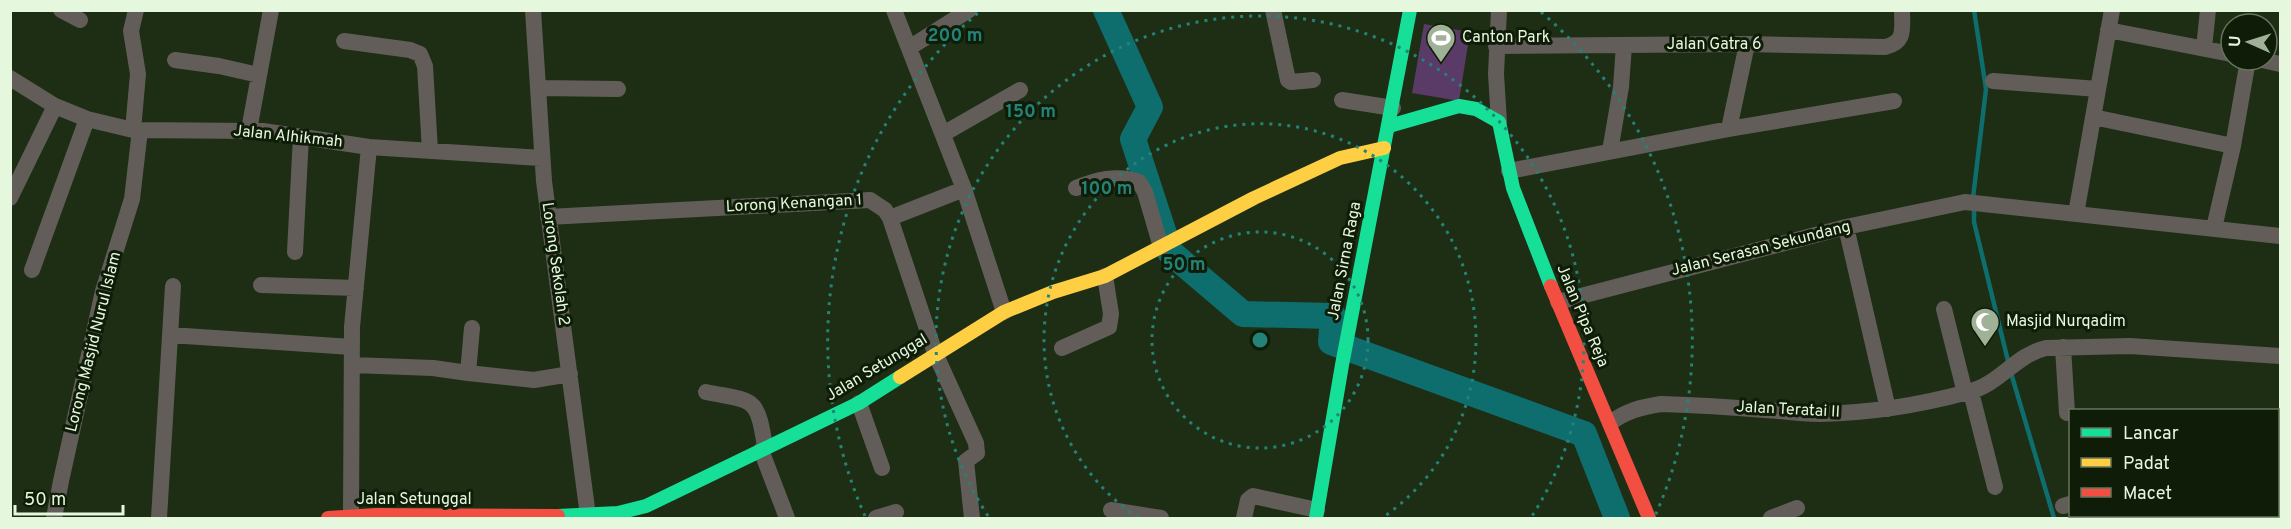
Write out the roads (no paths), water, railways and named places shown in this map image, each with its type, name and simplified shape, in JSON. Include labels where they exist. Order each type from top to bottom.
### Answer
[{"type":"street","points":[[61,10],[80,20]]},
{"type":"street","name":"Lorong Masjid Nurul Islam","points":[[54,519],[65,459],[103,291],[132,200],[138,74],[131,31],[136,10]]},
{"type":"street","points":[[249,130],[271,10]]},
{"type":"street","name":"Lorong Sekolah 2","points":[[533,10],[541,158],[588,516]]},
{"type":"street","points":[[894,10],[964,189],[1004,312]]},
{"type":"street","points":[[909,48],[969,10]]},
{"type":"street","points":[[1273,10],[1288,80],[1313,80]]},
{"type":"street","name":"Jalan Sirna Raga","points":[[1316,514],[1410,10]]},
{"type":"street","points":[[1499,10],[1496,46],[1496,96],[1499,122]]},
{"type":"street","name":"Jalan Gatra 6","points":[[1496,46],[1747,44],[1885,47],[1896,44],[1900,38],[1902,10]]},
{"type":"street","points":[[2076,214],[2112,10]]},
{"type":"street","points":[[2204,48],[2208,10]]},
{"type":"street","points":[[2108,30],[2219,51]]},
{"type":"street","points":[[344,41],[410,50],[420,54],[425,66],[430,151]]},
{"type":"street","points":[[1728,129],[1747,44]]},
{"type":"street","points":[[1610,151],[1621,87],[1624,45]]},
{"type":"street","points":[[175,60],[219,66],[259,75]]},
{"type":"street","points":[[2214,228],[2246,72]]},
{"type":"street","name":"Jalan Alhikmah","points":[[10,78],[56,106],[87,119],[136,130],[249,130],[369,147],[541,158]]},
{"type":"street","points":[[1993,81],[2098,89]]},
{"type":"street","points":[[538,88],[618,89]]},
{"type":"street","points":[[943,134],[1020,90]]},
{"type":"street","points":[[1342,100],[1393,108]]},
{"type":"street","points":[[1509,171],[1728,129],[1894,101]]},
{"type":"street","points":[[1389,126],[1459,105],[1476,109],[1499,122]]},
{"type":"street","points":[[10,198],[56,106]]},
{"type":"street","points":[[2093,117],[2232,146]]},
{"type":"street","points":[[32,270],[87,119]]},
{"type":"street","name":"Jalan Pipa Reja","points":[[1499,122],[1509,171],[1522,210],[1649,519]]},
{"type":"street","points":[[295,252],[302,136]]},
{"type":"street","points":[[351,517],[352,347],[369,147]]},
{"type":"street","name":"Jalan Setunggal","points":[[328,519],[617,516],[646,506],[859,403],[935,353],[1004,312],[1053,292],[1105,276],[1254,198],[1340,158],[1384,147]]},
{"type":"street","points":[[1076,188],[1100,179],[1127,179],[1138,182],[1145,192],[1166,245]]},
{"type":"street","points":[[964,189],[890,218],[935,353],[976,443],[978,453],[966,460],[972,519]]},
{"type":"street","name":"Lorong Kenangan 1","points":[[548,217],[870,200],[885,210],[890,218]]},
{"type":"street","name":"Jalan Serasan Sekundang","points":[[1558,302],[1846,227],[1965,202],[2280,236]]},
{"type":"street","points":[[1846,227],[1888,409]]},
{"type":"street","points":[[1062,348],[1109,327],[1111,314],[1105,276]]},
{"type":"street","points":[[261,285],[356,288]]},
{"type":"street","points":[[159,519],[173,286]]},
{"type":"street","points":[[1944,309],[1995,487]]},
{"type":"street","points":[[468,373],[472,328]]},
{"type":"street","points":[[170,335],[352,347]]},
{"type":"street","points":[[2067,413],[2063,347],[2130,346],[2280,356]]},
{"type":"street","name":"Jalan Teratai II","points":[[1610,423],[1623,414],[1639,408],[1661,404],[1818,414],[1888,409],[1927,403],[1968,393],[1990,384],[2019,360],[2034,351],[2063,347]]},
{"type":"street","points":[[352,365],[433,368],[534,380],[570,374]]},
{"type":"street","points":[[706,392],[746,400],[754,406],[760,417],[763,448],[787,519]]},
{"type":"street","points":[[859,403],[882,468]]},
{"type":"street","points":[[1244,519],[1248,500],[1253,496],[1316,514]]},
{"type":"street","points":[[1771,519],[1797,507]]},
{"type":"street","points":[[1111,510],[1161,519]]},
{"type":"street","points":[[876,519],[896,512]]},
{"type":"waterway","points":[[1106,10],[1150,107],[1133,139],[1170,252],[1243,314],[1333,316],[1331,342],[1584,434],[1617,518]]},
{"type":"waterway","points":[[1973,198],[1986,89],[1974,10]]},
{"type":"waterway","points":[[1974,206],[1974,222],[2009,365]]},
{"type":"waterway","points":[[2011,373],[2054,518]]},
{"type":"place","name":"Canton Park","points":[[1441,64]]},
{"type":"place","name":"Masjid Nurqadim","points":[[1985,348]]}]
